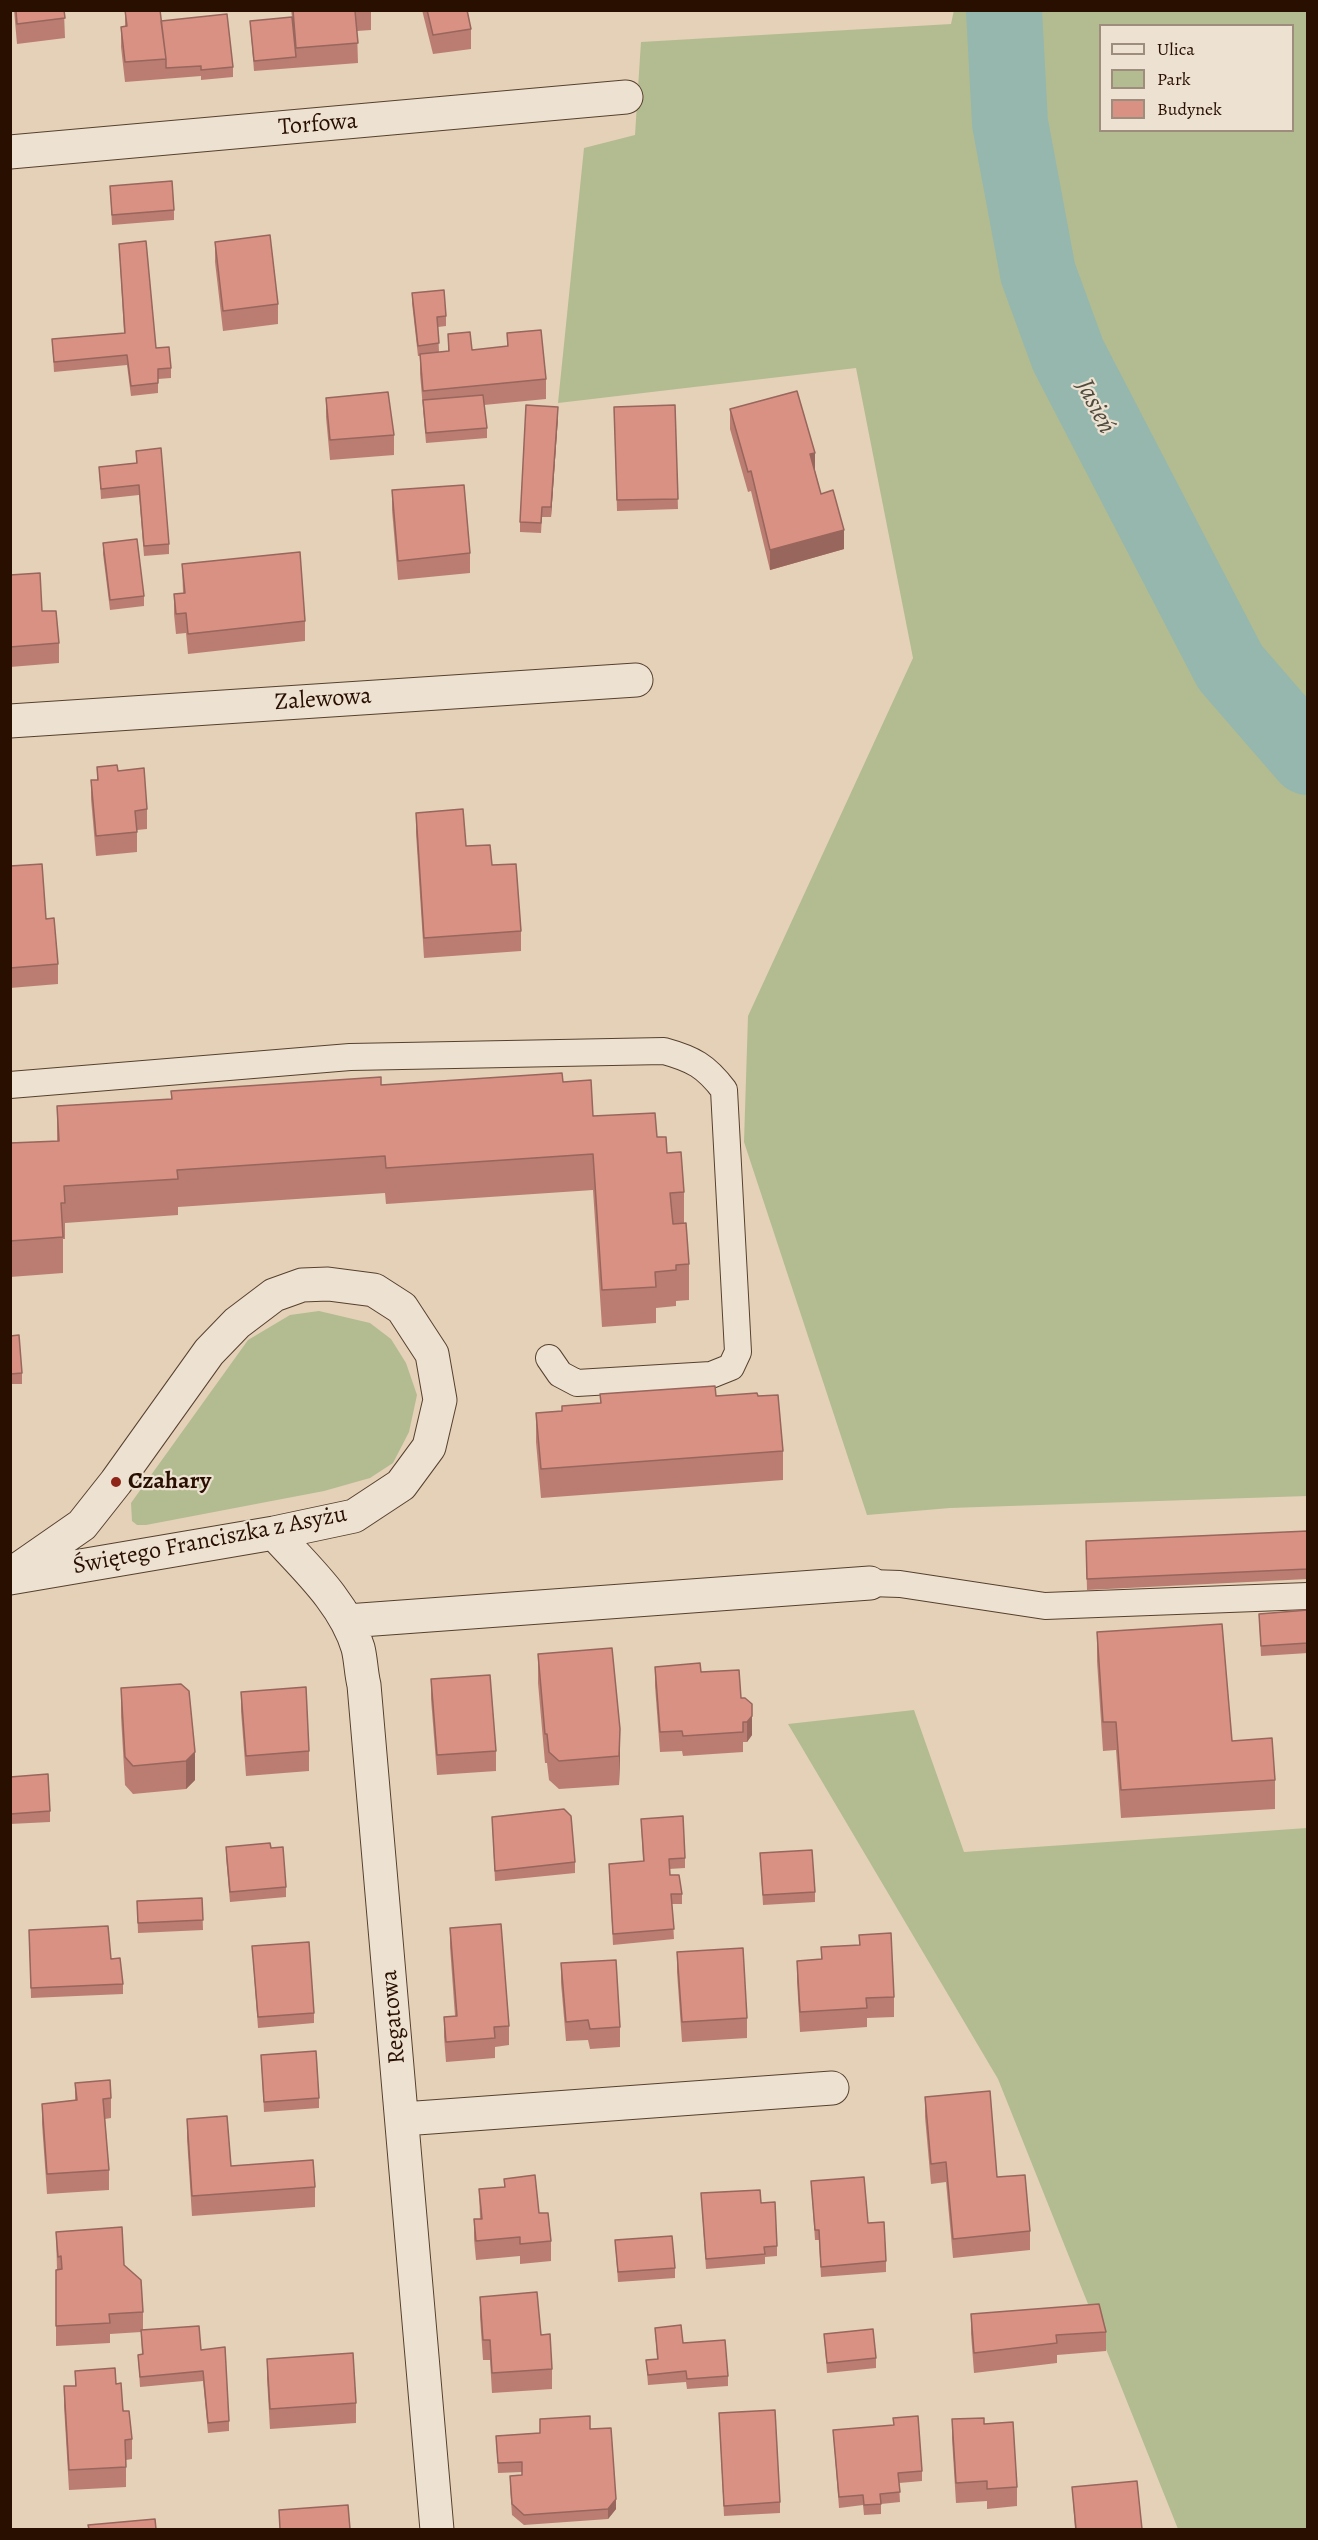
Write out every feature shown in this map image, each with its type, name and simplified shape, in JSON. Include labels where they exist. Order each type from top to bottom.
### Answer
[{"type":"street","name":"Torfowa","points":[[10,152],[626,97]]},
{"type":"street","name":"Zalewowa","points":[[10,721],[636,680]]},
{"type":"street","name":"Świętego Franciszka z Asyżu","points":[[328,1284],[374,1290],[402,1308],[432,1354],[440,1400],[429,1448],[400,1485],[354,1516],[274,1533],[10,1576],[82,1524],[116,1482],[209,1352],[237,1323],[274,1295],[302,1285],[328,1284]]},
{"type":"street","name":"Regatowa","points":[[274,1533],[317,1580],[347,1621],[358,1649],[364,1685],[437,2529]]},
{"type":"street","points":[[347,1621],[870,1583]]},
{"type":"street","points":[[403,2119],[832,2088]]},
{"type":"lane","points":[[10,1085],[362,1057],[664,1051],[697,1061],[714,1076],[724,1090],[738,1352],[731,1367],[711,1375],[577,1383],[560,1374],[549,1358]]},
{"type":"lane","points":[[870,1583],[900,1584],[1045,1606],[1308,1596]]},
{"type":"green space","points":[[954,10],[1307,11],[1307,1496],[950,1508],[867,1515],[744,1142],[748,1016],[913,658],[856,368],[558,403],[584,148],[635,135],[641,42],[951,24]]},
{"type":"green space","points":[[319,1311],[370,1323],[391,1339],[406,1363],[417,1395],[409,1432],[393,1463],[370,1478],[324,1491],[146,1525],[137,1525],[132,1521],[131,1503],[248,1340],[290,1315]]},
{"type":"green space","points":[[914,1710],[964,1852],[1307,1828],[1307,2529],[1178,2529],[998,2079],[788,1724]]},
{"type":"building","points":[[16,10],[64,10],[65,18],[17,24]]},
{"type":"building","points":[[125,10],[160,10],[166,59],[125,62],[121,27],[127,26]]},
{"type":"building","points":[[293,10],[363,10],[355,11],[358,43],[296,48]]},
{"type":"building","points":[[427,10],[467,10],[471,29],[433,35]]},
{"type":"building","points":[[227,14],[233,67],[201,70],[201,66],[166,68],[161,21]]},
{"type":"building","points":[[292,17],[296,57],[254,61],[250,21]]},
{"type":"building","points":[[172,181],[174,210],[112,215],[110,186]]},
{"type":"building","points":[[270,235],[278,304],[223,311],[215,242]]},
{"type":"building","points":[[146,241],[156,348],[169,347],[171,368],[158,369],[158,383],[131,386],[127,355],[54,362],[52,339],[125,333],[119,244]]},
{"type":"building","points":[[444,290],[446,316],[437,317],[439,343],[418,346],[412,293]]},
{"type":"building","points":[[541,330],[546,379],[423,391],[420,354],[449,351],[448,334],[470,332],[472,350],[508,346],[507,333]]},
{"type":"building","points":[[797,391],[815,453],[810,454],[821,494],[833,490],[844,530],[770,550],[751,471],[748,472],[730,409]]},
{"type":"building","points":[[388,392],[394,435],[330,440],[326,398]]},
{"type":"building","points":[[483,395],[487,428],[426,433],[423,400]]},
{"type":"building","points":[[526,405],[558,407],[551,507],[542,507],[541,523],[520,522]]},
{"type":"building","points":[[675,405],[678,499],[617,500],[614,407]]},
{"type":"building","points":[[161,448],[169,544],[144,546],[139,485],[101,489],[99,467],[137,463],[136,451]]},
{"type":"building","points":[[464,485],[470,553],[398,561],[392,490]]},
{"type":"building","points":[[137,539],[144,596],[110,600],[103,543]]},
{"type":"building","points":[[300,552],[305,621],[188,634],[186,613],[176,614],[174,594],[185,593],[182,564]]},
{"type":"building","points":[[40,573],[42,611],[56,611],[59,643],[10,647],[10,575]]},
{"type":"building","points":[[117,765],[118,771],[144,768],[147,809],[135,811],[137,832],[96,836],[91,780],[98,780],[97,767]]},
{"type":"building","points":[[463,809],[466,846],[490,845],[492,865],[516,864],[521,931],[424,938],[416,813]]},
{"type":"building","points":[[42,864],[46,919],[54,918],[58,964],[10,968],[10,866]]},
{"type":"building","points":[[562,1073],[563,1082],[591,1080],[593,1116],[655,1113],[657,1137],[666,1137],[667,1153],[681,1152],[684,1192],[670,1193],[673,1224],[686,1223],[689,1264],[676,1265],[676,1270],[655,1272],[656,1287],[602,1290],[593,1154],[386,1168],[385,1156],[177,1170],[178,1179],[64,1186],[65,1203],[61,1203],[63,1237],[10,1241],[10,1143],[59,1141],[57,1106],[172,1099],[171,1091],[381,1077],[381,1085]]},
{"type":"building","points":[[19,1335],[22,1373],[10,1374],[10,1336]]},
{"type":"building","points":[[715,1386],[716,1396],[757,1393],[758,1396],[778,1395],[783,1451],[541,1469],[536,1413],[562,1411],[562,1406],[601,1403],[600,1394]]},
{"type":"building","points":[[1308,1531],[1308,1569],[1087,1579],[1086,1541]]},
{"type":"building","points":[[1308,1610],[1308,1643],[1261,1646],[1259,1614]]},
{"type":"building","points":[[1222,1624],[1232,1741],[1272,1738],[1275,1780],[1121,1790],[1116,1722],[1103,1722],[1097,1632]]},
{"type":"building","points":[[612,1648],[620,1729],[619,1756],[559,1761],[549,1752],[547,1734],[545,1734],[538,1654]]},
{"type":"building","points":[[700,1663],[701,1672],[739,1670],[741,1698],[745,1698],[752,1704],[752,1716],[747,1722],[743,1722],[743,1732],[683,1736],[682,1731],[660,1732],[655,1667]]},
{"type":"building","points":[[490,1675],[496,1751],[437,1755],[431,1679]]},
{"type":"building","points":[[181,1684],[189,1691],[195,1752],[186,1761],[133,1766],[125,1757],[121,1688]]},
{"type":"building","points":[[306,1687],[309,1751],[246,1756],[241,1692]]},
{"type":"building","points":[[48,1774],[50,1811],[10,1814],[10,1777]]},
{"type":"building","points":[[564,1809],[571,1816],[575,1862],[495,1871],[492,1817]]},
{"type":"building","points":[[683,1816],[685,1858],[669,1859],[670,1875],[679,1875],[682,1894],[671,1894],[674,1929],[613,1934],[609,1864],[644,1861],[641,1819]]},
{"type":"building","points":[[270,1843],[271,1848],[283,1847],[286,1887],[230,1892],[226,1847]]},
{"type":"building","points":[[812,1850],[815,1892],[763,1895],[760,1853]]},
{"type":"building","points":[[202,1898],[203,1920],[138,1923],[137,1901]]},
{"type":"building","points":[[501,1924],[509,2026],[494,2027],[495,2038],[446,2042],[444,2017],[457,2016],[450,1928]]},
{"type":"building","points":[[108,1926],[111,1959],[120,1958],[123,1984],[31,1988],[29,1930]]},
{"type":"building","points":[[891,1933],[894,1997],[866,1998],[867,2008],[800,2012],[797,1961],[822,1959],[821,1947],[860,1945],[859,1935]]},
{"type":"building","points":[[309,1942],[314,2013],[258,2017],[252,1946]]},
{"type":"building","points":[[743,1948],[747,2018],[682,2022],[677,1952]]},
{"type":"building","points":[[616,1960],[620,2027],[590,2029],[588,2020],[566,2022],[561,1963]]},
{"type":"building","points":[[316,2051],[319,2098],[264,2102],[261,2055]]},
{"type":"building","points":[[110,2080],[111,2098],[103,2099],[109,2170],[47,2174],[42,2104],[77,2100],[75,2083]]},
{"type":"building","points":[[990,2091],[997,2177],[1025,2175],[1030,2231],[953,2239],[946,2162],[931,2164],[925,2097]]},
{"type":"building","points":[[227,2116],[231,2166],[313,2160],[315,2187],[192,2196],[187,2119]]},
{"type":"building","points":[[535,2175],[539,2213],[548,2213],[551,2241],[520,2244],[520,2237],[476,2241],[474,2219],[482,2219],[479,2189],[505,2187],[504,2179]]},
{"type":"building","points":[[864,2177],[868,2223],[884,2222],[886,2261],[821,2267],[819,2230],[815,2230],[811,2181]]},
{"type":"building","points":[[760,2190],[761,2203],[775,2202],[777,2246],[764,2247],[765,2254],[706,2259],[701,2193]]},
{"type":"building","points":[[122,2227],[124,2265],[141,2280],[143,2312],[109,2314],[110,2323],[56,2326],[56,2270],[62,2269],[61,2256],[58,2257],[56,2232]]},
{"type":"building","points":[[672,2236],[675,2268],[618,2272],[615,2240]]},
{"type":"building","points":[[537,2292],[541,2335],[550,2334],[552,2369],[492,2373],[490,2340],[483,2340],[480,2297]]},
{"type":"building","points":[[1099,2304],[1106,2332],[1056,2335],[1057,2343],[974,2353],[971,2314]]},
{"type":"building","points":[[681,2325],[683,2343],[725,2340],[728,2376],[687,2379],[686,2371],[648,2375],[646,2360],[658,2359],[655,2328]]},
{"type":"building","points":[[199,2326],[201,2350],[225,2347],[229,2421],[208,2423],[203,2371],[140,2377],[138,2355],[143,2354],[141,2330]]},
{"type":"building","points":[[873,2329],[876,2358],[827,2363],[824,2334]]},
{"type":"building","points":[[353,2353],[356,2403],[270,2409],[267,2359]]},
{"type":"building","points":[[115,2368],[116,2384],[121,2383],[123,2411],[129,2411],[132,2439],[125,2440],[126,2467],[69,2470],[64,2386],[76,2386],[75,2371]]},
{"type":"building","points":[[775,2410],[780,2502],[724,2506],[719,2413]]},
{"type":"building","points":[[590,2416],[590,2429],[611,2428],[616,2499],[608,2509],[524,2515],[512,2504],[510,2476],[522,2475],[522,2462],[498,2463],[496,2436],[540,2433],[540,2419]]},
{"type":"building","points":[[918,2416],[922,2471],[898,2473],[900,2492],[880,2494],[881,2504],[864,2505],[863,2495],[839,2497],[833,2430],[894,2425],[893,2418]]},
{"type":"building","points":[[984,2418],[984,2424],[1013,2422],[1017,2487],[987,2489],[987,2481],[956,2483],[952,2419]]},
{"type":"building","points":[[1137,2481],[1142,2529],[1076,2529],[1072,2487]]},
{"type":"building","points":[[348,2505],[350,2529],[280,2529],[279,2510]]},
{"type":"building","points":[[155,2519],[156,2529],[89,2529],[88,2525]]},
{"type":"waterway","name":"Jasień","points":[[1004,10],[1010,123],[1038,273],[1068,355],[1230,667],[1308,757]]},
{"type":"place","name":"Czahary","points":[[116,1482]]}]
